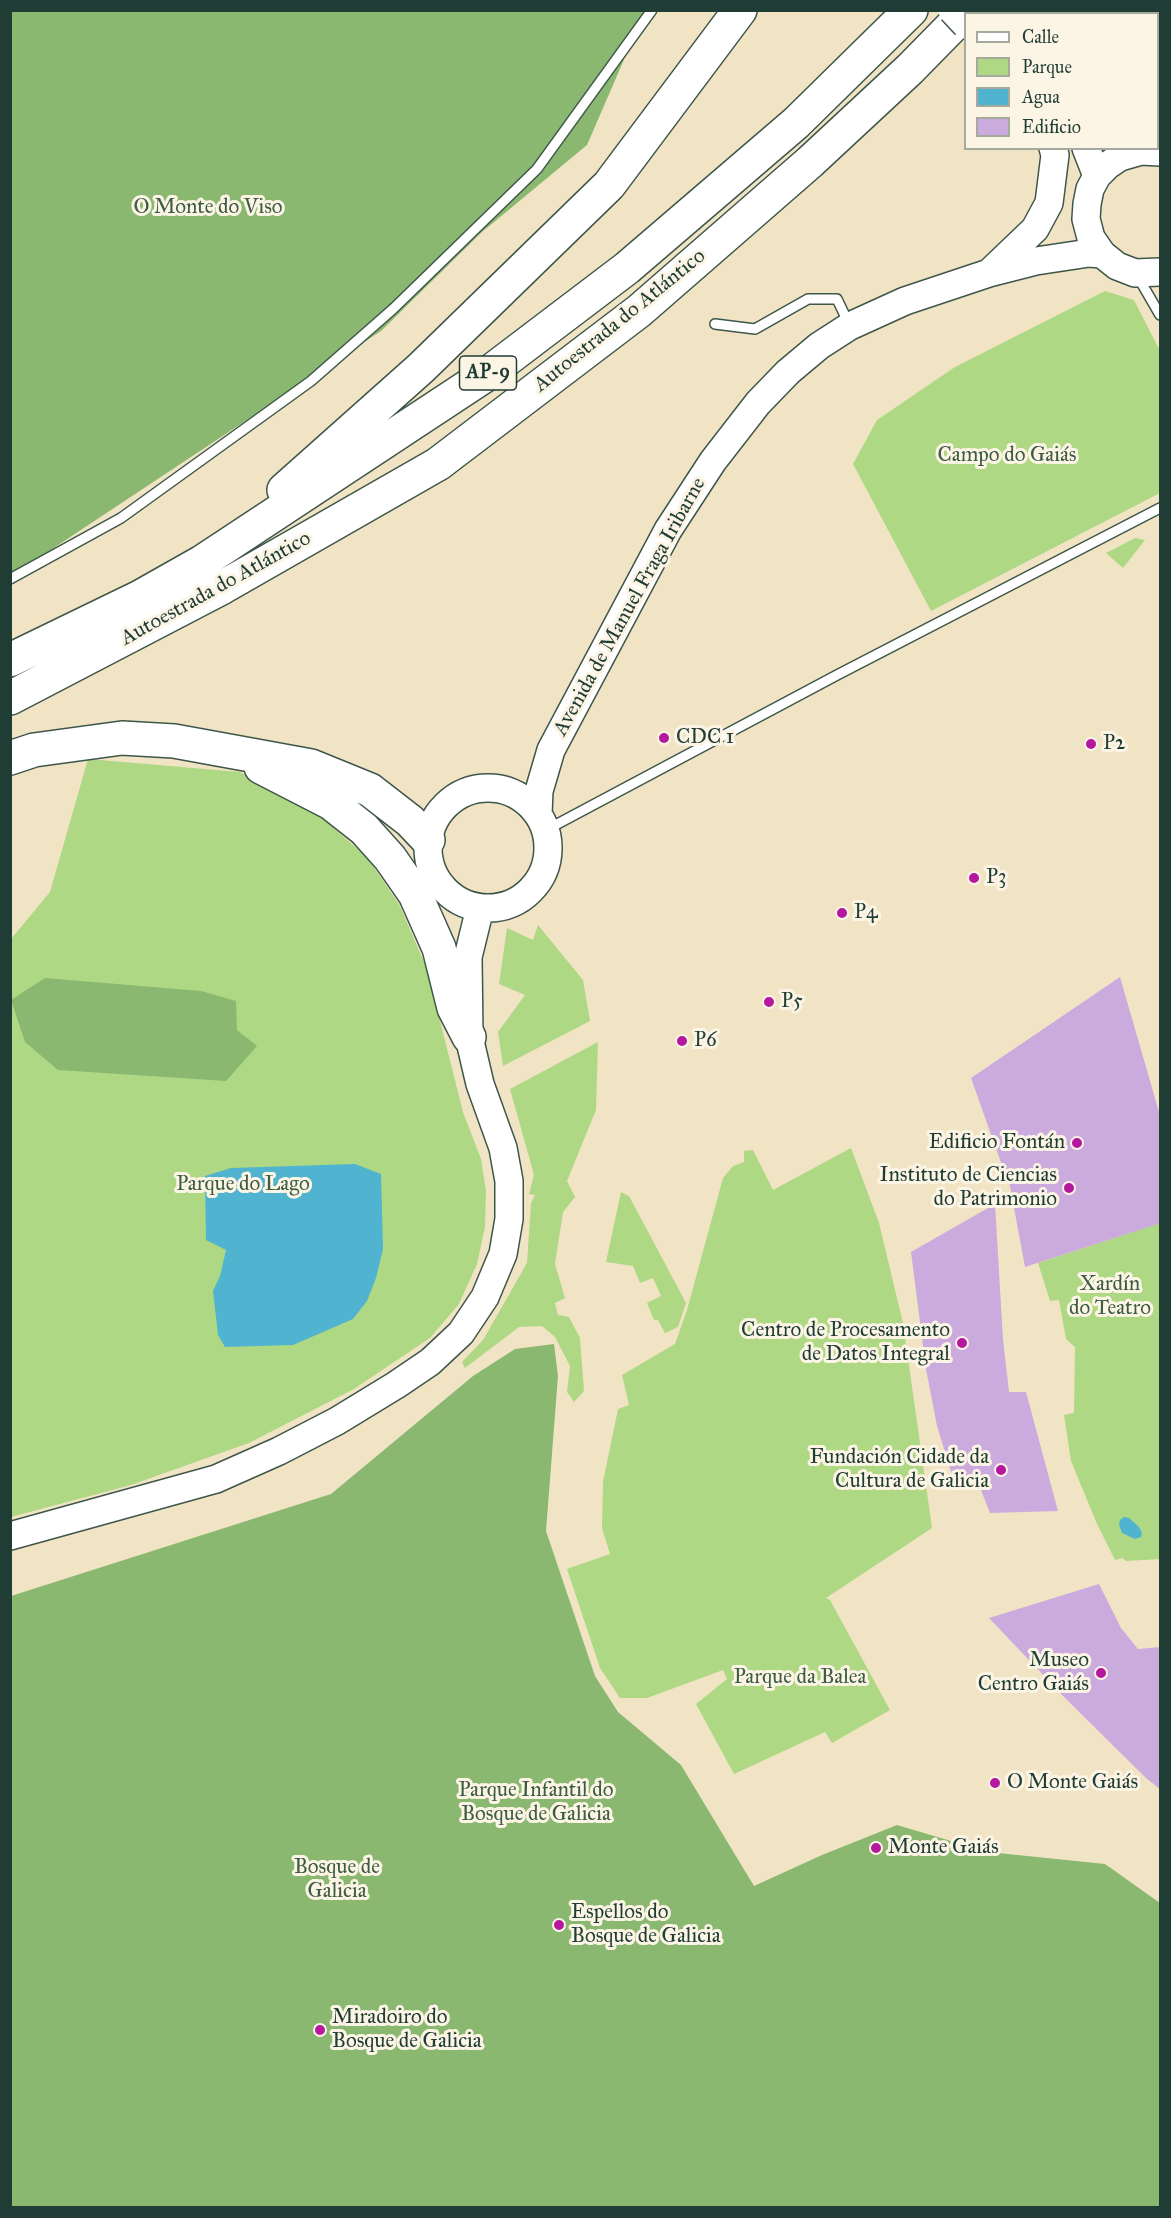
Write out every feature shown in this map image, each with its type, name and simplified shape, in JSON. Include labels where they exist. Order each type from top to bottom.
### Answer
[{"type":"highway","points":[[202,562],[421,368],[609,185],[740,10]]},
{"type":"highway","name":"Autoestrada do Atlántico","points":[[10,660],[140,597],[202,562],[490,372],[627,268],[796,123],[911,10]]},
{"type":"highway","name":"Autoestrada do Atlántico","points":[[10,698],[213,592],[438,464],[639,310],[819,154],[964,14]]},
{"type":"highway","points":[[10,758],[34,750],[122,738],[174,741],[228,749],[311,766],[370,790],[410,821],[428,840]]},
{"type":"highway","points":[[228,749],[331,803],[364,829],[390,858],[415,894],[439,948],[454,1008],[469,1036]]},
{"type":"street","points":[[952,10],[964,23]]},
{"type":"street","points":[[990,273],[1035,229],[1049,203],[1055,155],[1054,150]]},
{"type":"street","points":[[1087,150],[1097,176]]},
{"type":"street","points":[[1148,272],[1117,266],[1102,254],[1091,237],[1086,219],[1088,197],[1097,176],[1108,165],[1113,153],[1161,152]]},
{"type":"street","name":"Avenida de Manuel Fraga Iribarne","points":[[1036,261],[1062,242],[1086,219]]},
{"type":"street","name":"Avenida de Manuel Fraga Iribarne","points":[[551,750],[514,778],[492,787],[474,789],[457,795],[443,807],[433,822],[428,840],[428,859],[435,877],[446,892],[462,903],[480,908],[501,908],[520,900],[535,886],[545,869],[549,850],[542,822],[539,791],[551,750],[668,530],[713,461],[758,403],[788,372],[819,346],[850,326],[905,301],[990,273],[1036,261],[1089,253],[1102,254]]},
{"type":"street","points":[[492,787],[510,791],[526,800],[542,822]]},
{"type":"street","points":[[10,1536],[216,1479],[279,1451],[338,1422],[396,1385],[430,1362],[461,1333],[490,1286],[503,1254],[509,1219],[509,1181],[503,1148],[480,1084],[469,1036],[468,957],[480,908]]},
{"type":"lane","points":[[10,579],[121,518],[311,381],[385,316],[537,169],[652,10]]},
{"type":"lane","points":[[1148,272],[1161,315]]},
{"type":"lane","points":[[715,324],[755,329],[808,299],[837,298],[850,326]]},
{"type":"lane","points":[[542,822],[848,670],[1161,508]]},
{"type":"green space","name":"O Monte do Viso","points":[[11,11],[645,11],[587,145],[482,232],[381,331],[22,569],[11,573]]},
{"type":"green space","name":"Campo do Gaiás","points":[[1105,291],[1134,300],[1160,351],[1160,493],[931,611],[853,464],[877,420],[955,367]]},
{"type":"green space","points":[[1135,538],[1145,540],[1123,568],[1106,553]]},
{"type":"green space","name":"Parque do Lago","points":[[88,759],[240,772],[315,812],[367,857],[399,904],[427,969],[463,1112],[481,1159],[486,1191],[485,1227],[477,1264],[459,1304],[430,1338],[354,1389],[249,1443],[131,1485],[11,1517],[11,939],[50,892]]},
{"type":"green space","points":[[538,925],[583,980],[590,1021],[503,1066],[498,1032],[525,995],[499,984],[507,928],[533,940]]},
{"type":"green space","points":[[45,978],[201,991],[236,1001],[237,1030],[257,1046],[226,1081],[58,1070],[25,1042],[11,1000]]},
{"type":"green space","points":[[598,1042],[596,1110],[567,1181],[575,1197],[563,1212],[555,1264],[565,1298],[555,1303],[558,1315],[569,1317],[580,1338],[584,1391],[574,1402],[567,1392],[570,1366],[555,1337],[542,1326],[519,1327],[465,1368],[462,1362],[483,1340],[527,1263],[531,1203],[535,1195],[529,1194],[534,1175],[510,1089]]},
{"type":"green space","name":"Parque da Balea","points":[[851,1148],[879,1223],[903,1323],[932,1528],[826,1598],[830,1600],[890,1710],[832,1743],[825,1732],[734,1774],[696,1704],[727,1679],[723,1670],[647,1698],[620,1698],[600,1668],[567,1569],[610,1554],[602,1528],[603,1482],[618,1409],[629,1405],[622,1375],[675,1344],[687,1310],[723,1178],[733,1166],[744,1162],[744,1151],[753,1150],[773,1190]]},
{"type":"green space","points":[[621,1192],[629,1196],[686,1303],[678,1327],[665,1333],[658,1320],[654,1320],[647,1303],[661,1296],[653,1278],[640,1283],[633,1266],[606,1262]]},
{"type":"green space","name":"Xardín do Teatro","points":[[1160,1223],[1160,1559],[1126,1561],[1122,1558],[1115,1560],[1097,1524],[1071,1461],[1064,1415],[1074,1413],[1075,1347],[1066,1339],[1059,1300],[1050,1301],[1038,1263]]},
{"type":"green space","name":"Bosque de Galicia","points":[[554,1344],[558,1376],[546,1531],[595,1676],[618,1712],[681,1765],[754,1886],[822,1855],[897,1825],[988,1852],[1105,1864],[1160,1903],[1160,2207],[11,2207],[11,1596],[331,1494],[473,1376],[515,1349]]},
{"type":"water","points":[[355,1164],[381,1174],[383,1249],[376,1278],[367,1301],[353,1319],[293,1345],[225,1347],[218,1335],[213,1291],[220,1276],[226,1250],[206,1240],[205,1176],[231,1168]]},
{"type":"water","points":[[1124,1517],[1129,1518],[1139,1527],[1141,1537],[1135,1539],[1122,1533],[1119,1525],[1120,1520]]},
{"type":"building","name":"Edificio Fontán","points":[[1120,977],[1161,1119],[1161,1223],[1025,1267],[1007,1170],[1004,1171],[971,1078]]},
{"type":"building","points":[[995,1204],[1003,1339],[1009,1392],[1026,1392],[1058,1511],[990,1513],[975,1475],[953,1478],[937,1426],[926,1369],[911,1252]]},
{"type":"building","name":"Museo Centro Gaiás","points":[[1099,1584],[1121,1628],[1138,1649],[1161,1647],[1161,1790],[1064,1697],[989,1618]]},
{"type":"place","name":"CDC 1","points":[[664,738]]},
{"type":"place","name":"P2","points":[[1091,744]]},
{"type":"place","name":"P3","points":[[974,878]]},
{"type":"place","name":"P4","points":[[842,913]]},
{"type":"place","name":"P5","points":[[769,1002]]},
{"type":"place","name":"P6","points":[[682,1041]]},
{"type":"place","name":"Edificio Fontán","points":[[1077,1143]]},
{"type":"place","name":"Instituto de Ciencias do Patrimonio","points":[[1069,1188]]},
{"type":"place","name":"Centro de Procesamento de Datos Integral","points":[[962,1343]]},
{"type":"place","name":"Fundación Cidade da Cultura de Galicia","points":[[1001,1470]]},
{"type":"place","name":"Museo Centro Gaiás","points":[[1101,1673]]},
{"type":"place","name":"O Monte Gaiás","points":[[995,1783]]},
{"type":"place","name":"Monte Gaiás","points":[[876,1848]]},
{"type":"place","name":"Espellos do Bosque de Galicia","points":[[559,1925]]},
{"type":"place","name":"Miradoiro do Bosque de Galicia","points":[[320,2030]]},
{"type":"park label","name":"Parque Infantil do Bosque de Galicia","points":[[536,1803]]}]
